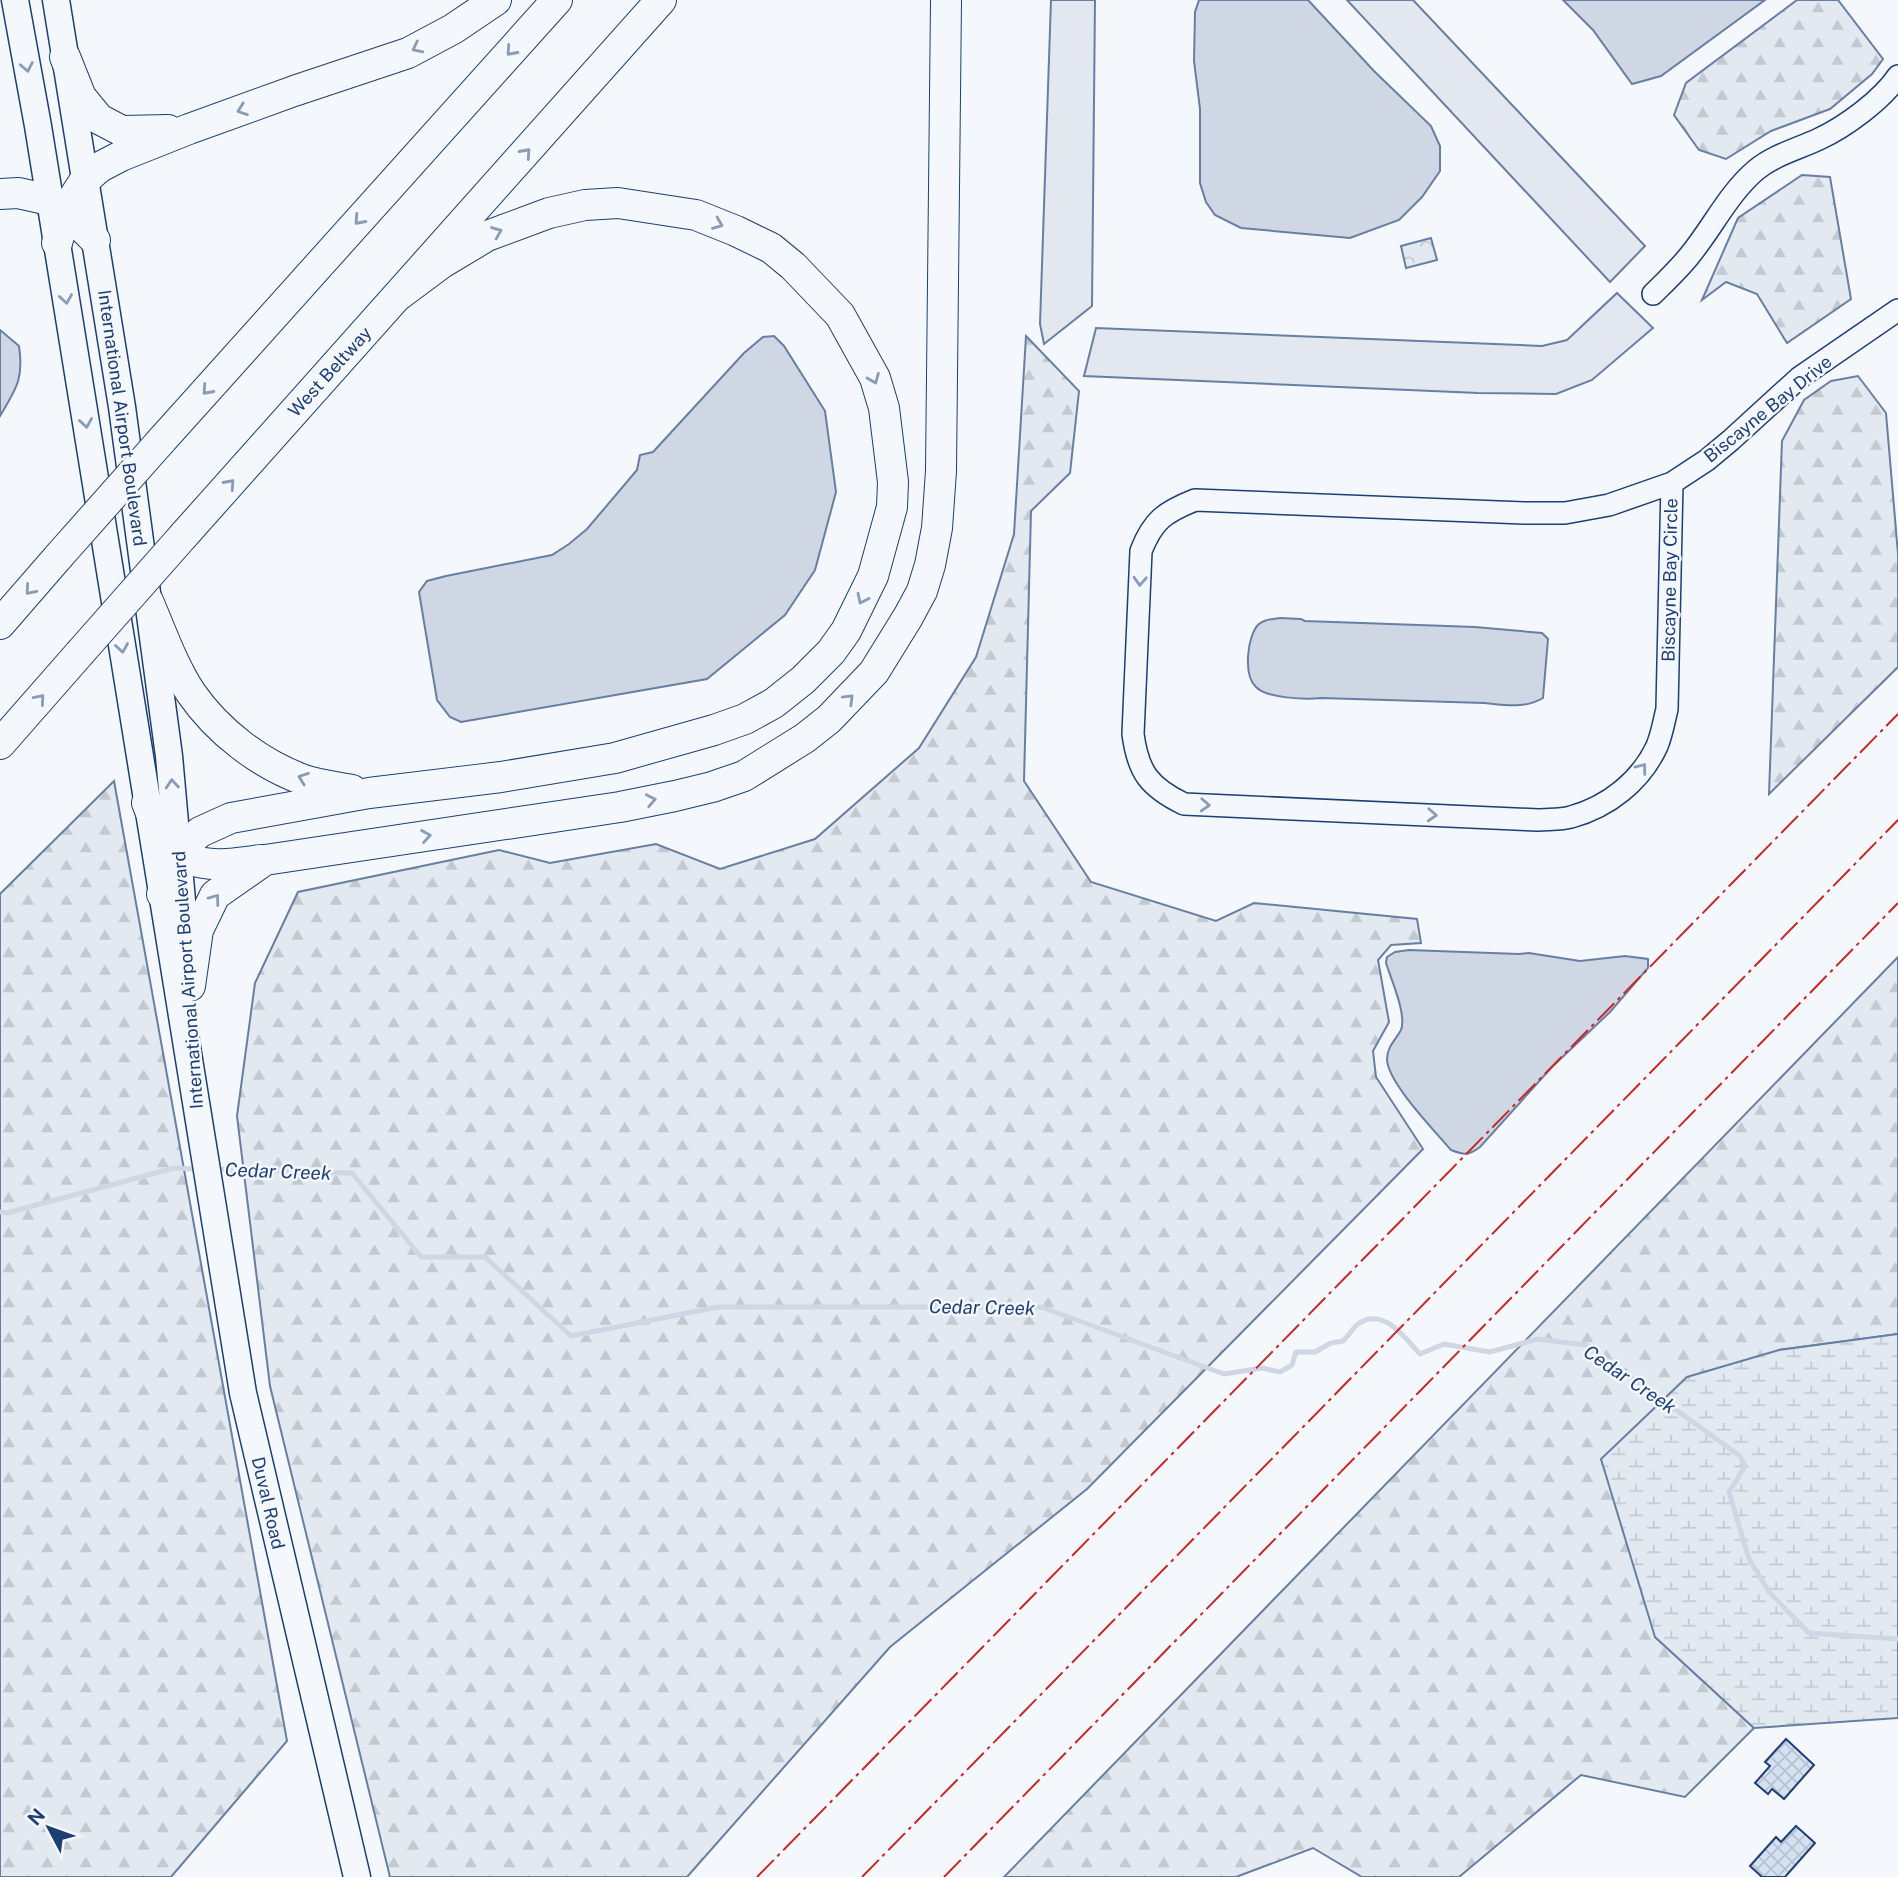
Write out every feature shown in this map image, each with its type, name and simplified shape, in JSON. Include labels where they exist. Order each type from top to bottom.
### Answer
[{"type":"highway","points":[[57,243],[58,205],[110,161],[189,129],[408,53],[453,29],[496,0]]},
{"type":"highway","points":[[0,624],[557,0]]},
{"type":"highway","name":"West Beltway","points":[[0,744],[661,0]]},
{"type":"highway","points":[[147,803],[162,834],[178,852],[197,864],[265,860],[620,807],[712,787],[744,776],[805,738],[829,719],[874,672],[908,617],[922,591],[937,528],[941,471],[946,0]]},
{"type":"highway","points":[[65,57],[81,97],[99,119],[122,131],[189,129]]},
{"type":"highway","points":[[0,194],[18,193],[58,205],[95,240]]},
{"type":"highway","points":[[162,894],[178,852],[200,832],[231,818],[369,793],[501,777],[615,758],[745,719],[774,703],[803,680],[831,652],[861,603],[873,576],[892,507],[893,482],[884,408],[875,378],[840,316],[793,266],[771,248],[696,215],[618,203],[585,205],[549,213],[486,236],[442,263],[399,295]]},
{"type":"highway","points":[[148,601],[191,692],[219,727],[256,757],[305,781],[369,793]]},
{"type":"highway","points":[[190,986],[198,930],[215,895],[265,860]]},
{"type":"main road","points":[[15,0],[58,205]]},
{"type":"main road","name":"International Airport Boulevard","points":[[56,0],[122,407],[169,756],[199,1079],[198,1124]]},
{"type":"main road","name":"International Airport Boulevard","points":[[57,243],[198,1124]]},
{"type":"main road","name":"Duval Road","points":[[198,1124],[243,1393],[357,1877]]},
{"type":"street","points":[[1653,295],[1690,255],[1728,200],[1757,169],[1847,123],[1891,86],[1898,76]]},
{"type":"street","name":"Biscayne Bay Drive","points":[[1672,483],[1707,460],[1799,378],[1898,310]]},
{"type":"street","name":"Biscayne Bay Circle","points":[[1672,483],[1667,709],[1658,744],[1644,769],[1622,791],[1597,807],[1569,818],[1538,820],[1184,804],[1164,795],[1146,777],[1136,756],[1133,734],[1141,551],[1148,533],[1160,518],[1173,508],[1195,500],[1565,513],[1609,505],[1672,483]]},
{"type":"green space","points":[[1797,0],[1838,0],[1883,59],[1872,74],[1830,109],[1771,131],[1726,159],[1699,150],[1674,115],[1686,83]]},
{"type":"green space","points":[[1802,175],[1830,177],[1851,299],[1787,343],[1757,294],[1726,282],[1702,300],[1738,218]]},
{"type":"green space","points":[[1431,238],[1437,260],[1406,268],[1401,246]]},
{"type":"green space","points":[[1026,336],[1079,391],[1070,473],[1031,511],[1024,781],[1091,882],[1216,921],[1254,903],[1417,919],[1421,943],[1391,945],[1378,960],[1389,1022],[1373,1051],[1376,1077],[1423,1149],[1087,1489],[890,1647],[687,1877],[390,1877],[270,1386],[237,1116],[255,983],[298,892],[499,850],[550,863],[656,844],[720,869],[815,839],[919,748],[976,657],[1014,534]]},
{"type":"green space","points":[[1858,376],[1886,413],[1898,554],[1898,667],[1769,794],[1782,441],[1804,400],[1831,381]]},
{"type":"green space","points":[[114,781],[287,1741],[171,1877],[0,1877],[0,894]]},
{"type":"green space","points":[[1898,957],[1898,1334],[1779,1350],[1655,1637],[1754,1728],[1685,1797],[1581,1775],[1459,1877],[1362,1877],[1313,1848],[1236,1877],[1004,1877]]},
{"type":"green space","points":[[1898,1334],[1898,1718],[1754,1728],[1655,1637],[1601,1459],[1687,1377],[1779,1350]]},
{"type":"shaded area","points":[[1051,0],[1095,0],[1092,306],[1044,344],[1040,324]]},
{"type":"shaded area","points":[[1199,0],[1308,0],[1374,71],[1431,126],[1440,146],[1440,171],[1422,197],[1399,220],[1350,238],[1241,228],[1215,215],[1206,202],[1200,183],[1200,109],[1194,61],[1195,12]]},
{"type":"shaded area","points":[[1347,0],[1413,0],[1645,246],[1610,282]]},
{"type":"shaded area","points":[[1563,0],[1765,0],[1661,76],[1632,84],[1593,30]]},
{"type":"shaded area","points":[[1617,293],[1653,328],[1592,380],[1556,394],[1084,376],[1096,328],[1542,346],[1567,340]]},
{"type":"shaded area","points":[[0,330],[19,346],[20,367],[14,391],[0,416]]},
{"type":"shaded area","points":[[774,336],[784,346],[825,411],[836,492],[815,570],[785,615],[707,679],[461,722],[450,717],[437,700],[419,592],[427,581],[552,555],[569,544],[587,529],[637,470],[640,455],[653,452],[744,353],[763,337]]},
{"type":"shaded area","points":[[1280,618],[1475,627],[1542,633],[1548,639],[1543,698],[1529,704],[1514,705],[1296,698],[1268,694],[1256,687],[1249,674],[1249,646],[1259,624]]},
{"type":"shaded area","points":[[1409,950],[1529,953],[1580,961],[1625,956],[1648,959],[1648,968],[1610,1012],[1552,1067],[1480,1147],[1463,1154],[1451,1150],[1424,1119],[1403,1093],[1389,1069],[1388,1051],[1401,1030],[1402,1015],[1386,963],[1387,957],[1395,952]]},
{"type":"building","points":[[1786,1739],[1814,1765],[1784,1799],[1772,1789],[1768,1794],[1755,1783],[1770,1766],[1765,1762]]},
{"type":"building","points":[[1796,1826],[1815,1843],[1785,1877],[1762,1877],[1750,1866],[1776,1837],[1781,1842]]},
{"type":"waterway","name":"Cedar Creek","points":[[0,1212],[7,1213],[174,1168],[197,1169]]},
{"type":"waterway","name":"Cedar Creek","points":[[214,1169],[352,1173],[421,1257],[485,1257],[571,1336],[718,1307],[1041,1307],[1224,1374],[1262,1368],[1280,1372],[1292,1365],[1296,1352],[1315,1352],[1331,1343],[1343,1341],[1358,1324],[1367,1319],[1385,1321],[1393,1326],[1420,1354],[1444,1344],[1490,1352],[1537,1339],[1586,1345],[1740,1456],[1745,1466],[1729,1492],[1749,1559],[1769,1592],[1809,1633],[1898,1639]]},
{"type":"power","points":[[757,1877],[1898,714]]},
{"type":"power","points":[[862,1877],[1898,820]]},
{"type":"power","points":[[944,1877],[1898,903]]}]
